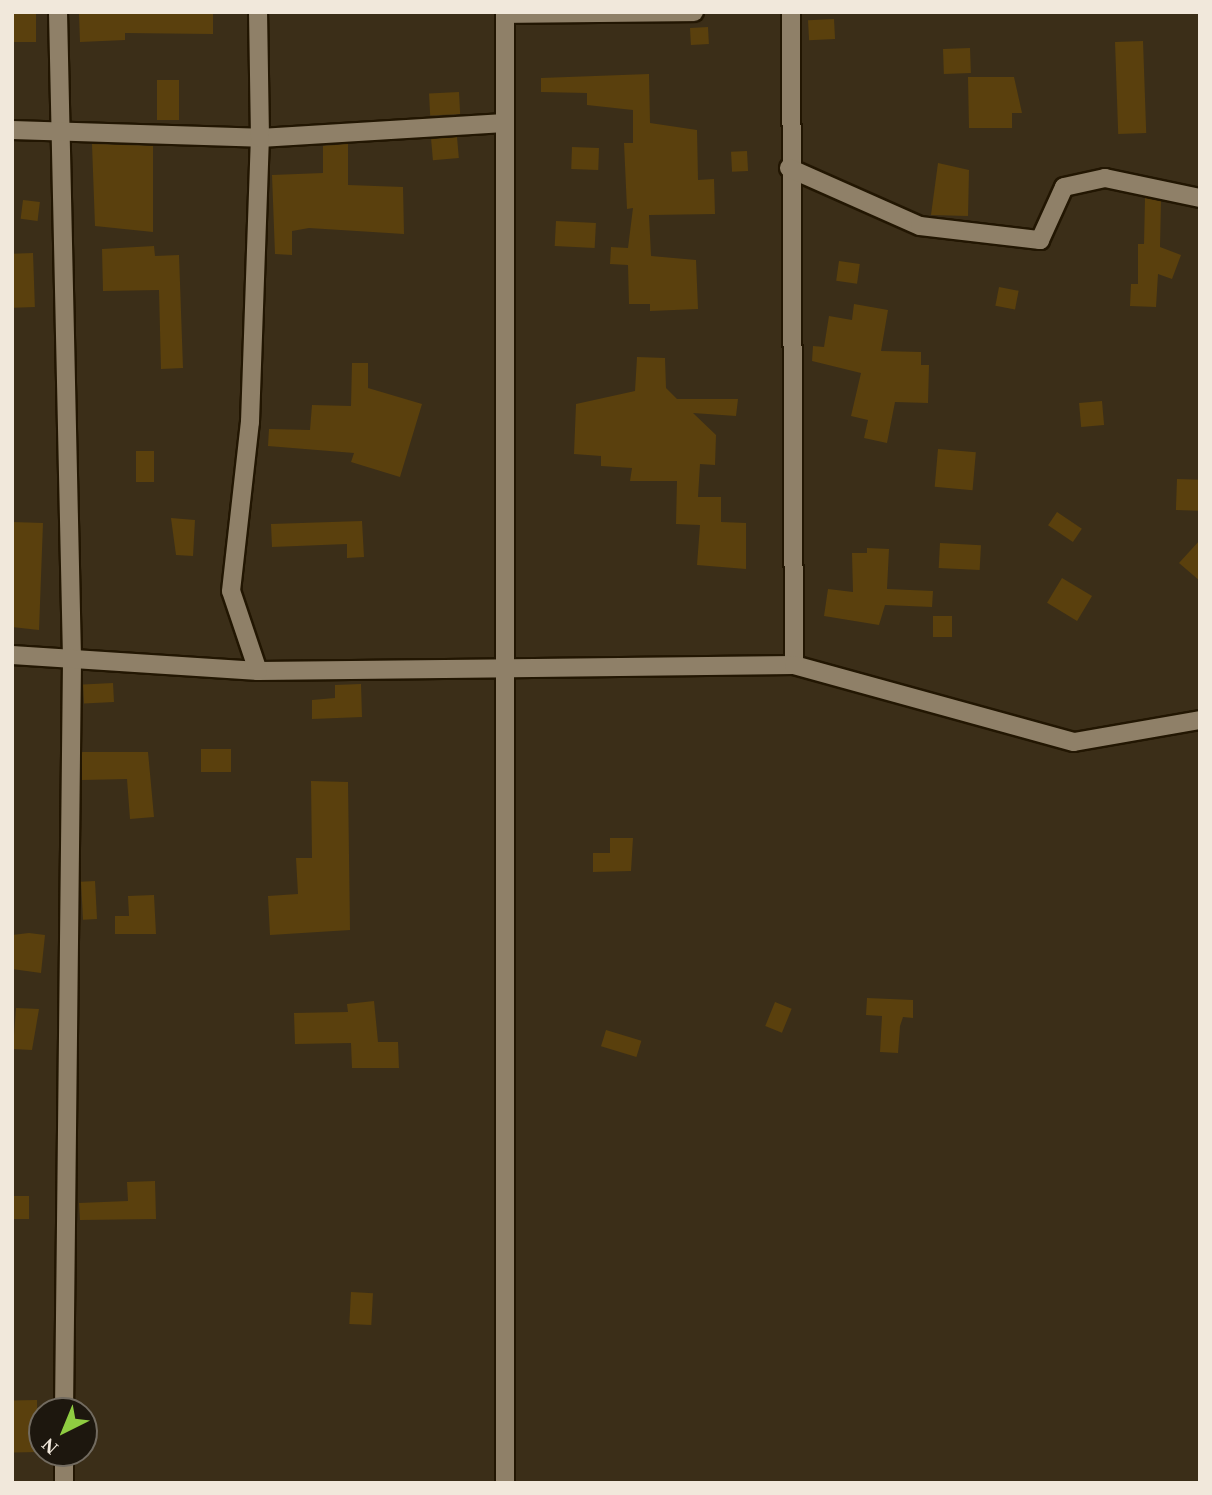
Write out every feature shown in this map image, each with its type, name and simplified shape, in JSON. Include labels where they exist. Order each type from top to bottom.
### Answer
[{"type":"street","points":[[58,12],[58,129],[72,660],[64,1397]]},
{"type":"street","points":[[258,12],[260,138],[250,422],[231,591],[258,671]]},
{"type":"street","points":[[505,1483],[505,13],[694,12]]},
{"type":"street","points":[[791,12],[789,168],[794,665]]},
{"type":"street","points":[[12,130],[58,129],[260,138],[505,123]]},
{"type":"street","points":[[789,168],[920,226],[1040,240],[1064,187],[1105,178],[1200,198]]},
{"type":"street","points":[[12,655],[258,671],[794,665],[1074,742],[1200,720]]},
{"type":"building","points":[[12,12],[36,12],[36,42],[12,42]]},
{"type":"building","points":[[213,12],[213,34],[125,33],[125,40],[80,42],[79,13]]},
{"type":"building","points":[[834,19],[835,39],[809,40],[808,20]]},
{"type":"building","points":[[708,27],[709,44],[691,45],[690,28]]},
{"type":"building","points":[[1143,41],[1146,133],[1118,134],[1115,42]]},
{"type":"building","points":[[970,48],[971,73],[944,74],[943,49]]},
{"type":"building","points":[[649,74],[650,123],[697,130],[698,180],[714,179],[715,214],[649,215],[651,256],[696,260],[698,309],[650,311],[650,304],[629,304],[628,265],[610,264],[611,247],[628,248],[633,208],[627,209],[624,143],[633,143],[633,110],[587,105],[587,93],[541,92],[541,78]]},
{"type":"building","points":[[968,77],[1014,77],[1022,113],[1012,113],[1012,128],[969,128]]},
{"type":"building","points":[[157,80],[179,80],[179,120],[157,120]]},
{"type":"building","points":[[459,92],[460,114],[430,116],[429,94]]},
{"type":"building","points":[[457,137],[459,158],[433,160],[431,139]]},
{"type":"building","points":[[92,144],[153,146],[153,232],[95,226]]},
{"type":"building","points":[[348,144],[348,185],[403,187],[404,234],[309,228],[292,231],[292,255],[275,254],[272,175],[323,173],[323,146]]},
{"type":"building","points":[[572,147],[599,148],[598,170],[571,169]]},
{"type":"building","points":[[747,151],[748,171],[732,172],[731,152]]},
{"type":"building","points":[[938,163],[969,170],[968,216],[931,215]]},
{"type":"building","points":[[1145,198],[1161,201],[1160,247],[1181,255],[1172,279],[1158,274],[1156,307],[1130,306],[1131,284],[1138,284],[1138,244],[1144,244]]},
{"type":"building","points":[[23,200],[40,202],[38,221],[21,219]]},
{"type":"building","points":[[556,221],[596,223],[595,248],[555,246]]},
{"type":"building","points":[[154,246],[155,256],[179,255],[183,368],[161,369],[159,290],[103,291],[102,249]]},
{"type":"building","points":[[33,253],[35,307],[14,308],[12,254]]},
{"type":"building","points":[[839,261],[860,264],[857,284],[836,281]]},
{"type":"building","points":[[999,287],[1019,291],[1015,309],[995,306]]},
{"type":"building","points":[[854,304],[888,310],[881,351],[921,352],[921,365],[929,365],[928,403],[895,402],[887,443],[864,438],[868,420],[851,416],[861,373],[812,361],[813,346],[824,347],[829,316],[852,320]]},
{"type":"building","points":[[637,357],[665,358],[666,388],[677,399],[738,399],[736,416],[693,413],[716,435],[715,465],[700,464],[698,497],[721,497],[721,522],[746,523],[746,569],[697,565],[700,525],[676,524],[677,481],[630,481],[632,468],[601,466],[601,456],[574,454],[576,404],[635,391]]},
{"type":"building","points":[[352,363],[368,363],[368,388],[422,404],[400,477],[351,462],[354,453],[268,446],[269,429],[310,430],[312,405],[351,406]]},
{"type":"building","points":[[1102,401],[1104,425],[1081,427],[1079,403]]},
{"type":"building","points":[[938,449],[976,452],[973,490],[935,487]]},
{"type":"building","points":[[136,451],[154,451],[154,482],[136,482]]},
{"type":"building","points":[[1177,479],[1200,480],[1199,511],[1176,510]]},
{"type":"building","points":[[1057,512],[1082,529],[1073,542],[1048,525]]},
{"type":"building","points":[[171,518],[195,520],[193,556],[176,555]]},
{"type":"building","points":[[362,521],[364,557],[347,558],[347,544],[272,547],[271,524]]},
{"type":"building","points":[[12,522],[43,523],[39,630],[12,627]]},
{"type":"building","points":[[1200,540],[1200,581],[1179,563]]},
{"type":"building","points":[[940,543],[981,545],[980,570],[939,568]]},
{"type":"building","points":[[867,548],[889,549],[887,589],[933,591],[932,607],[885,605],[879,625],[824,616],[828,589],[853,592],[852,553],[867,553]]},
{"type":"building","points":[[1062,578],[1092,596],[1077,621],[1047,603]]},
{"type":"building","points":[[933,616],[952,616],[952,637],[933,637]]},
{"type":"building","points":[[113,683],[114,702],[84,704],[83,685]]},
{"type":"building","points":[[361,684],[362,717],[312,719],[312,700],[335,698],[335,685]]},
{"type":"building","points":[[201,749],[231,749],[231,772],[201,772]]},
{"type":"building","points":[[82,752],[148,752],[154,817],[130,819],[127,779],[82,780]]},
{"type":"building","points":[[311,781],[348,782],[350,930],[270,935],[268,896],[298,894],[296,858],[312,858]]},
{"type":"building","points":[[610,838],[633,838],[631,871],[593,872],[593,853],[610,853]]},
{"type":"building","points":[[95,881],[97,919],[83,920],[81,882]]},
{"type":"building","points":[[154,895],[156,934],[115,934],[115,916],[129,916],[128,896]]},
{"type":"building","points":[[12,935],[45,935],[41,973],[12,969]]},
{"type":"building","points":[[867,998],[913,1000],[913,1018],[903,1017],[900,1026],[898,1053],[880,1052],[882,1016],[866,1015]]},
{"type":"building","points":[[374,1001],[378,1042],[398,1042],[399,1068],[352,1068],[351,1043],[295,1044],[294,1013],[348,1012],[347,1004]]},
{"type":"building","points":[[775,1002],[792,1009],[782,1033],[765,1026]]},
{"type":"building","points":[[16,1008],[39,1009],[32,1050],[13,1049]]},
{"type":"building","points":[[606,1030],[641,1041],[636,1057],[601,1046]]},
{"type":"building","points":[[155,1181],[156,1219],[80,1220],[79,1203],[128,1201],[127,1182]]},
{"type":"building","points":[[12,1196],[29,1196],[29,1219],[12,1219]]},
{"type":"building","points":[[351,1292],[373,1293],[371,1325],[349,1324]]},
{"type":"building","points":[[12,1400],[28,1400],[28,1452],[13,1452]]}]
